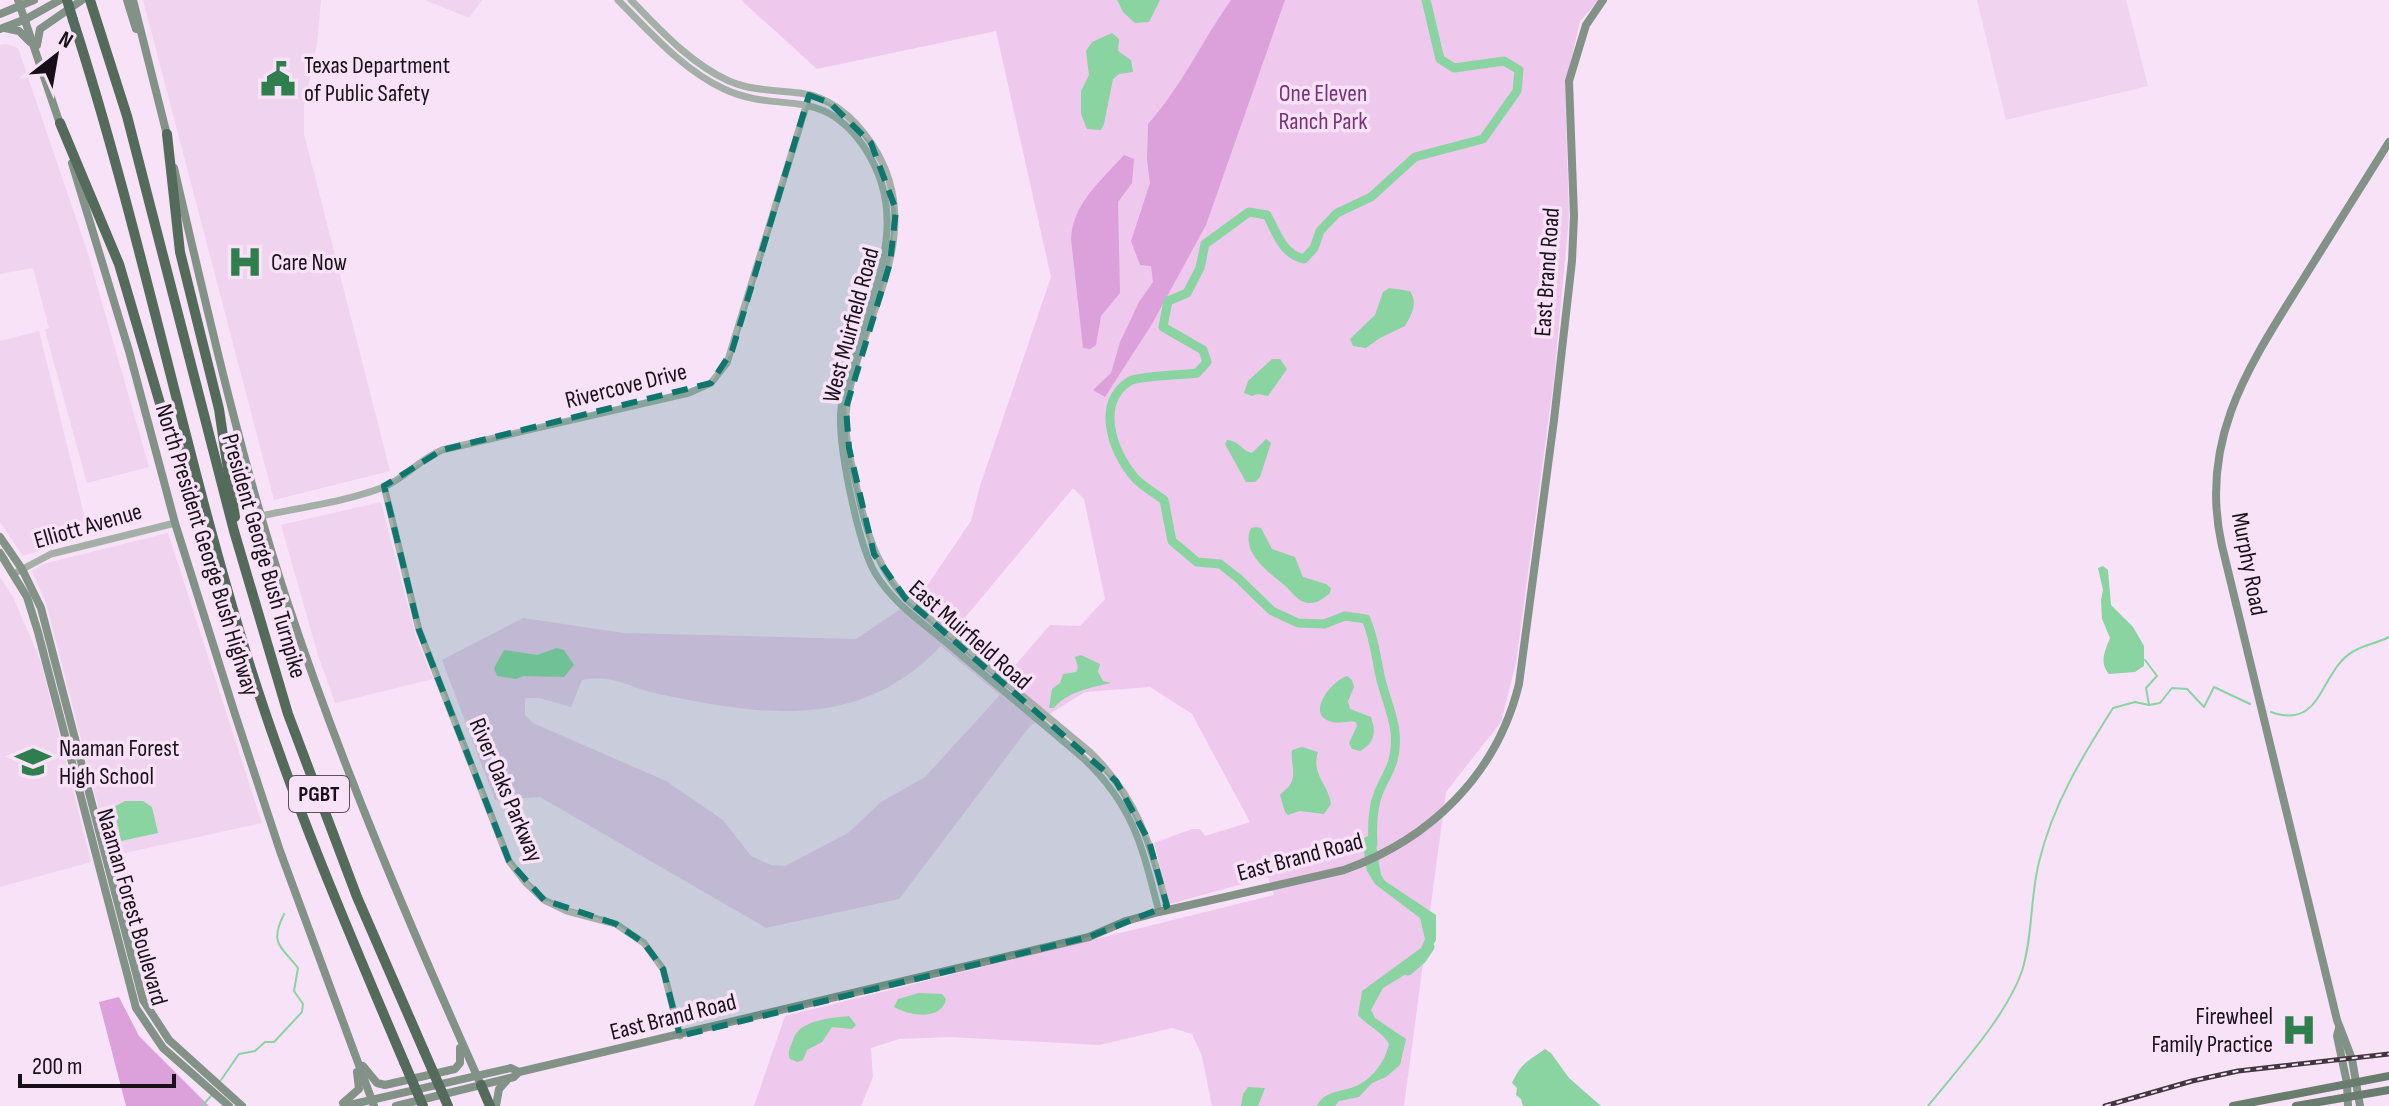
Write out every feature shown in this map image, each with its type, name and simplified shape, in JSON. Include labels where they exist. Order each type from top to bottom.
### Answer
[{"type":"highway","name":"President George Bush Turnpike","points":[[67,0],[110,144],[246,653],[291,787],[331,891],[423,1106]]},
{"type":"highway","name":"President George Bush Turnpike","points":[[90,0],[127,116],[234,531],[288,714],[357,897],[448,1106]]},
{"type":"highway","points":[[60,123],[119,264],[164,417],[204,500]]},
{"type":"highway","points":[[167,134],[180,252],[223,429],[236,513],[234,531]]},
{"type":"highway","points":[[479,1081],[493,1106]]},
{"type":"main road","points":[[1,14],[10,0]]},
{"type":"main road","points":[[1,14],[34,0]]},
{"type":"main road","points":[[2,28],[60,0]]},
{"type":"main road","points":[[38,56],[37,35],[40,29],[82,0]]},
{"type":"main road","points":[[130,0],[140,39],[148,51],[202,293],[261,516],[288,602],[340,754],[479,1081]]},
{"type":"main road","name":"East Brand Road","points":[[342,1106],[509,1078],[519,1072],[1089,937],[1126,921],[1163,911],[1344,870],[1372,860],[1422,831],[1450,807],[1471,783],[1505,728],[1519,684],[1572,261],[1574,216],[1569,81],[1586,25],[1603,0]]},
{"type":"main road","name":"North President George Bush Highway","points":[[20,4],[60,123],[129,351],[175,523],[280,851],[373,1102]]},
{"type":"main road","points":[[2,28],[23,33],[38,56]]},
{"type":"main road","name":"Murphy Road","points":[[2360,1106],[2337,1036],[2339,1028],[2220,537],[2217,472],[2229,413],[2246,373],[2389,142]]},
{"type":"main road","name":"Naaman Forest Boulevard","points":[[0,537],[41,608],[47,648],[128,986],[142,1020],[194,1070],[236,1104]]},
{"type":"main road","name":"Naaman Forest Boulevard","points":[[0,553],[18,571]]},
{"type":"main road","points":[[346,1034],[371,1078],[385,1085],[455,1069],[461,1056],[455,1030]]},
{"type":"main road","points":[[342,1106],[356,1093],[360,1081],[346,1034]]},
{"type":"main road","name":"East Brand Road","points":[[396,1106],[511,1068],[519,1072]]},
{"type":"main road","points":[[2233,1106],[2389,1076]]},
{"type":"main road","points":[[493,1106],[499,1089],[509,1078]]},
{"type":"main road","name":"Murphy Road","points":[[2348,1106],[2347,1096],[2352,1082]]},
{"type":"main road","points":[[2296,1106],[2389,1090]]},
{"type":"street","name":"West Muirfield Road","points":[[618,0],[694,71],[721,88],[756,99],[806,104],[832,114],[852,133],[871,160],[883,190],[888,220],[887,244],[870,304]]},
{"type":"street","name":"West Muirfield Road","points":[[631,0],[691,58],[716,74],[738,85],[809,95],[840,109],[871,143],[890,180],[896,210],[890,263],[846,408],[855,476]]},
{"type":"street","name":"Rivercove Drive","points":[[261,516],[346,498],[384,486],[427,456],[442,450],[689,393],[711,383],[732,351],[758,256],[809,95]]},
{"type":"street","name":"East Muirfield Road","points":[[870,304],[845,389],[840,418],[857,520],[870,562],[887,589],[908,612],[1083,758],[1109,785],[1136,829],[1163,911]]},
{"type":"street","name":"East Muirfield Road","points":[[855,476],[870,542],[879,564],[898,590],[1090,752],[1123,790],[1149,841],[1163,911]]},
{"type":"street","name":"River Oaks Parkway","points":[[384,486],[419,630],[509,861],[544,900],[567,911],[616,924],[644,943],[663,969],[680,1036]]},
{"type":"street","name":"Elliott Avenue","points":[[18,571],[51,554],[175,523]]},
{"type":"highlighted area","points":[[809,95],[830,103],[871,143],[896,210],[890,263],[846,408],[849,448],[874,554],[906,599],[1116,781],[1149,841],[1167,906],[1089,937],[680,1036],[663,969],[644,943],[616,924],[544,900],[509,861],[419,630],[384,486],[442,450],[711,383],[732,351]]},
{"type":"shaded area","points":[[143,0],[321,0],[317,44],[304,106],[304,134],[390,471],[274,500]]},
{"type":"shaded area","points":[[425,0],[482,0],[469,18]]},
{"type":"shaded area","points":[[1117,0],[1160,0],[1149,22],[1135,23],[1123,12]]},
{"type":"shaded area","points":[[1231,0],[1285,0],[1206,225],[1152,324],[1105,397],[1093,390],[1111,373],[1120,342],[1139,302],[1153,282],[1151,266],[1140,265],[1131,241],[1150,183],[1148,124],[1171,94]]},
{"type":"shaded area","points":[[1977,0],[2126,0],[2148,86],[2006,120]]},
{"type":"shaded area","points":[[1112,33],[1119,39],[1118,51],[1131,60],[1133,72],[1119,74],[1113,79],[1101,130],[1087,129],[1081,114],[1081,91],[1089,75],[1086,51],[1092,42]]},
{"type":"shaded area","points":[[0,45],[18,48],[88,254],[149,467],[87,483],[45,330],[49,328],[33,268],[0,274]]},
{"type":"shaded area","points":[[1124,155],[1134,159],[1132,183],[1118,202],[1120,293],[1101,316],[1096,345],[1090,349],[1083,348],[1071,239],[1073,226],[1090,193]]},
{"type":"shaded area","points":[[1389,288],[1410,291],[1414,300],[1405,326],[1366,348],[1353,346],[1350,339],[1375,315],[1383,292]]},
{"type":"shaded area","points":[[39,331],[89,535],[23,556],[0,522],[0,341]]},
{"type":"shaded area","points":[[1272,359],[1280,359],[1287,369],[1268,396],[1244,393],[1248,381]]},
{"type":"shaded area","points":[[1266,439],[1271,443],[1260,477],[1255,482],[1246,482],[1225,444],[1231,440],[1252,453]]},
{"type":"shaded area","points":[[381,502],[416,637],[433,679],[335,703],[281,525]]},
{"type":"shaded area","points":[[1251,528],[1261,528],[1272,549],[1295,557],[1303,577],[1326,584],[1331,588],[1330,593],[1311,603],[1297,598],[1252,553],[1249,537]]},
{"type":"shaded area","points":[[168,533],[262,823],[111,856],[47,606],[32,571],[43,564]]},
{"type":"shaded area","points":[[2103,566],[2108,570],[2111,605],[2133,627],[2144,646],[2144,666],[2135,672],[2109,674],[2104,665],[2110,638],[2102,619],[2103,590],[2098,568]]},
{"type":"shaded area","name":"Naaman Forest High School","points":[[0,577],[13,597],[41,662],[91,862],[0,887]]},
{"type":"shaded area","points":[[557,648],[564,650],[574,665],[564,677],[524,676],[516,679],[497,676],[494,668],[504,650],[537,655]]},
{"type":"shaded area","points":[[1081,655],[1100,664],[1098,672],[1103,681],[1111,683],[1080,691],[1054,708],[1049,708],[1052,689],[1060,683],[1063,674],[1076,672],[1075,657]]},
{"type":"shaded area","points":[[1347,676],[1354,687],[1348,701],[1350,709],[1371,717],[1374,728],[1371,741],[1360,751],[1352,749],[1349,743],[1356,722],[1332,722],[1320,711],[1329,690]]},
{"type":"shaded area","points":[[1302,747],[1318,752],[1318,773],[1331,804],[1324,814],[1300,811],[1288,815],[1285,812],[1280,795],[1292,781],[1292,750]]},
{"type":"shaded area","points":[[125,801],[143,801],[152,807],[158,833],[121,841],[114,807]]},
{"type":"shaded area","points":[[1374,833],[1381,875],[1385,881],[1436,915],[1436,940],[1406,974],[1383,988],[1371,1010],[1375,1018],[1406,1039],[1400,1065],[1386,1077],[1372,1083],[1359,1097],[1339,1101],[1335,1106],[1317,1106],[1327,1095],[1364,1081],[1380,1065],[1389,1044],[1358,1015],[1362,991],[1421,948],[1425,939],[1420,918],[1375,884],[1367,871],[1362,839]]},
{"type":"shaded area","points":[[919,993],[942,994],[946,999],[943,1006],[932,1014],[908,1013],[894,1007],[898,999]]},
{"type":"shaded area","points":[[119,997],[139,1036],[209,1106],[126,1106],[99,1002]]},
{"type":"shaded area","points":[[849,1016],[856,1025],[852,1029],[832,1027],[822,1042],[807,1050],[803,1060],[797,1062],[790,1059],[790,1048],[796,1033],[802,1028],[816,1021]]},
{"type":"shaded area","points":[[1545,1049],[1569,1078],[1601,1106],[1523,1106],[1512,1083],[1522,1066]]},
{"type":"shaded area","points":[[1248,1087],[1265,1088],[1258,1106],[1241,1106]]},
{"type":"green space","name":"One Eleven Ranch Park","points":[[741,0],[1599,0],[1580,21],[1565,88],[1569,217],[1554,378],[1516,663],[1501,722],[1446,792],[1404,1106],[1212,1106],[1202,1056],[1192,1034],[1172,1028],[1099,1045],[950,1037],[899,1039],[871,1048],[873,1077],[861,1106],[754,1106],[785,1016],[1274,895],[1268,877],[1170,904],[1154,843],[1192,829],[1200,829],[1205,836],[1250,822],[1192,714],[1150,687],[1085,692],[1030,726],[899,899],[766,928],[540,797],[495,800],[442,660],[523,618],[624,633],[856,639],[920,596],[971,521],[1051,277],[996,31],[817,69]],"holes":[[[1073,488],[1084,499],[1105,599],[1080,626],[1050,625],[1005,677],[953,632]],[[941,646],[1000,695],[925,777],[881,802],[848,833],[785,866],[771,865],[751,856],[723,820],[666,781],[533,723],[525,715],[525,698],[539,698],[571,707],[582,680],[594,679],[613,680],[659,694],[736,708],[809,710],[844,704],[878,692],[910,673]]]},
{"type":"waterway","points":[[1373,844],[1375,806],[1392,764],[1395,739],[1393,719],[1366,619],[1345,616],[1324,624],[1298,623],[1272,611],[1220,564],[1197,562],[1172,541],[1164,500],[1138,481],[1127,467],[1114,441],[1110,414],[1119,390],[1130,381],[1197,373],[1207,362],[1203,350],[1163,327],[1168,301],[1187,293],[1200,268],[1205,244],[1249,212],[1267,215],[1285,248],[1304,259],[1314,248],[1320,231],[1337,213],[1371,197],[1415,157],[1483,139],[1517,91],[1519,70],[1504,61],[1454,68],[1440,59],[1426,0]]},
{"type":"waterway","points":[[2271,712],[2288,716],[2301,713],[2319,696],[2343,660],[2358,649],[2389,637]]},
{"type":"waterway","points":[[2145,660],[2157,676],[2146,688],[2149,705],[2160,703],[2172,688],[2187,689],[2204,707],[2214,687],[2250,704]]},
{"type":"waterway","points":[[1928,1106],[1981,1041],[2015,988],[2026,958],[2036,875],[2045,841],[2060,801],[2080,763],[2113,708],[2135,702],[2149,705]]},
{"type":"waterway","points":[[221,1080],[239,1054],[255,1051],[265,1042],[274,1042],[302,1012],[303,1004],[294,991],[298,968],[277,938],[284,914]]},
{"type":"waterway","points":[[1408,971],[1430,947]]},
{"type":"waterway","points":[[202,1106],[211,1096]]},
{"type":"railway","points":[[2105,1106],[2238,1071],[2389,1054]]},
{"type":"place","name":"Texas Department of Public Safety","points":[[278,79]]},
{"type":"place","name":"Care Now","points":[[245,262]]},
{"type":"place","name":"Naaman Forest High School","points":[[33,762]]},
{"type":"place","name":"Firewheel Family Practice","points":[[2299,1030]]}]
